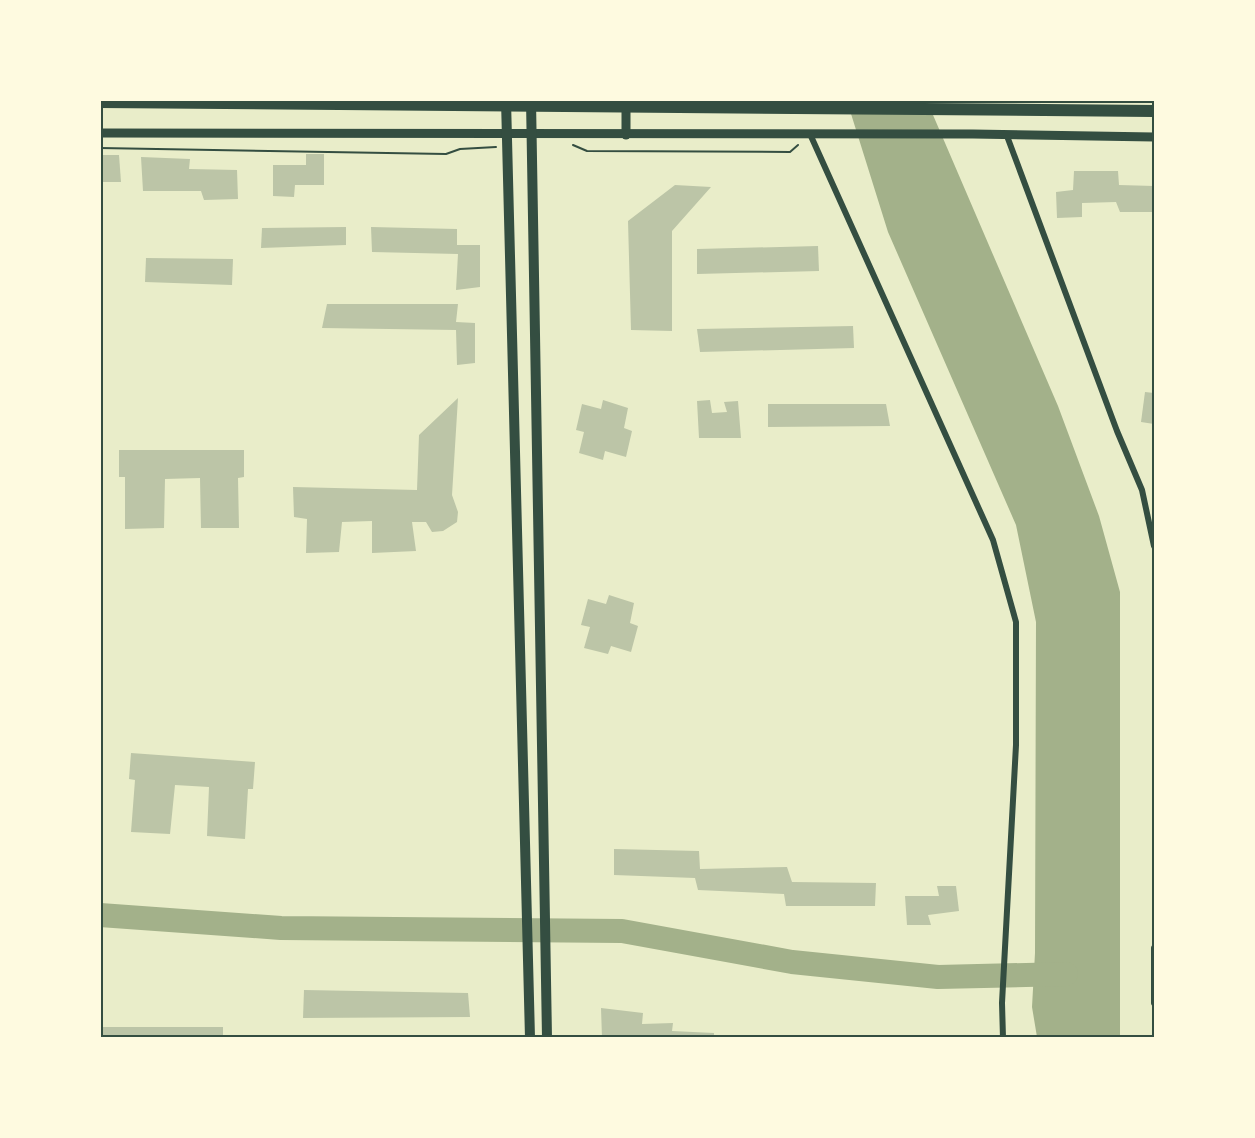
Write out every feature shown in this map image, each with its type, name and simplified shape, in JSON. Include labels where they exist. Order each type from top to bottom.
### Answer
[{"type":"highway","points":[[100,102],[653,109],[804,107],[1155,111]]},
{"type":"main road","points":[[506,100],[505,147],[530,1038]]},
{"type":"main road","points":[[531,100],[547,1038]]},
{"type":"street","points":[[626,100],[626,135]]},
{"type":"street","points":[[100,133],[973,134],[1155,137]]},
{"type":"street","points":[[810,134],[993,540],[1016,622],[1016,745],[1002,1003],[1003,1038]]},
{"type":"street","points":[[1007,136],[1117,431],[1142,490],[1155,546]]},
{"type":"street","points":[[1155,948],[1155,1003]]},
{"type":"path","points":[[563,145],[574,145],[586,151],[790,152],[810,134]]},
{"type":"path","points":[[100,148],[446,154],[460,148],[505,147]]},
{"type":"shaded area","points":[[847,101],[927,101],[1058,406],[1099,516],[1120,592],[1120,1037],[1037,1037],[1032,1007],[1035,953],[1036,622],[1016,525],[888,232]]},
{"type":"building","points":[[306,154],[324,154],[324,185],[295,185],[294,197],[273,196],[273,165],[306,165]]},
{"type":"building","points":[[100,155],[119,155],[121,182],[100,182]]},
{"type":"building","points":[[141,157],[190,159],[189,169],[237,170],[238,199],[204,200],[201,191],[143,191]]},
{"type":"building","points":[[1074,171],[1118,171],[1119,185],[1154,186],[1154,212],[1120,212],[1116,202],[1082,203],[1082,217],[1057,218],[1056,192],[1073,190]]},
{"type":"building","points":[[675,185],[711,187],[672,231],[672,331],[631,330],[628,221]]},
{"type":"building","points":[[346,227],[346,245],[261,248],[262,228]]},
{"type":"building","points":[[371,227],[457,229],[457,245],[480,245],[480,287],[456,290],[458,254],[372,252]]},
{"type":"building","points":[[818,246],[819,271],[697,274],[697,249]]},
{"type":"building","points":[[146,258],[233,259],[232,285],[145,282]]},
{"type":"building","points":[[327,304],[458,304],[456,322],[475,323],[475,363],[457,365],[456,330],[322,328]]},
{"type":"building","points":[[853,326],[854,348],[700,352],[697,329]]},
{"type":"building","points":[[1145,392],[1154,393],[1154,424],[1141,422]]},
{"type":"building","points":[[458,398],[452,495],[458,512],[457,522],[443,531],[432,532],[426,522],[412,522],[416,551],[372,553],[372,521],[342,522],[339,552],[306,553],[307,519],[294,517],[293,487],[417,490],[419,435]]},
{"type":"building","points":[[603,400],[628,408],[624,428],[632,431],[626,457],[605,451],[603,460],[579,453],[584,432],[576,430],[582,404],[601,409]]},
{"type":"building","points":[[710,400],[712,413],[727,412],[724,402],[738,401],[741,438],[699,438],[697,401]]},
{"type":"building","points":[[768,404],[886,404],[890,426],[768,427]]},
{"type":"building","points":[[119,450],[244,450],[244,477],[238,478],[239,528],[201,528],[200,478],[165,479],[164,528],[125,529],[125,477],[119,477]]},
{"type":"building","points":[[609,595],[634,603],[630,623],[638,626],[631,652],[611,646],[608,654],[584,648],[590,627],[581,625],[588,599],[606,604]]},
{"type":"building","points":[[131,753],[255,762],[253,789],[248,789],[245,839],[207,836],[209,787],[175,785],[170,834],[131,832],[135,780],[129,779]]},
{"type":"building","points":[[614,849],[699,851],[700,869],[787,867],[792,882],[876,883],[875,906],[786,906],[784,894],[698,890],[695,878],[614,875]]},
{"type":"building","points":[[937,886],[956,886],[959,911],[928,915],[931,925],[907,925],[905,896],[939,896]]},
{"type":"building","points":[[304,990],[468,993],[470,1017],[303,1018]]},
{"type":"building","points":[[601,1008],[643,1013],[642,1024],[673,1023],[672,1031],[714,1033],[714,1038],[602,1038]]},
{"type":"building","points":[[100,1027],[223,1027],[223,1038],[100,1038]]},
{"type":"waterway","points":[[100,915],[281,928],[622,931],[792,962],[938,977],[1066,974]]}]
